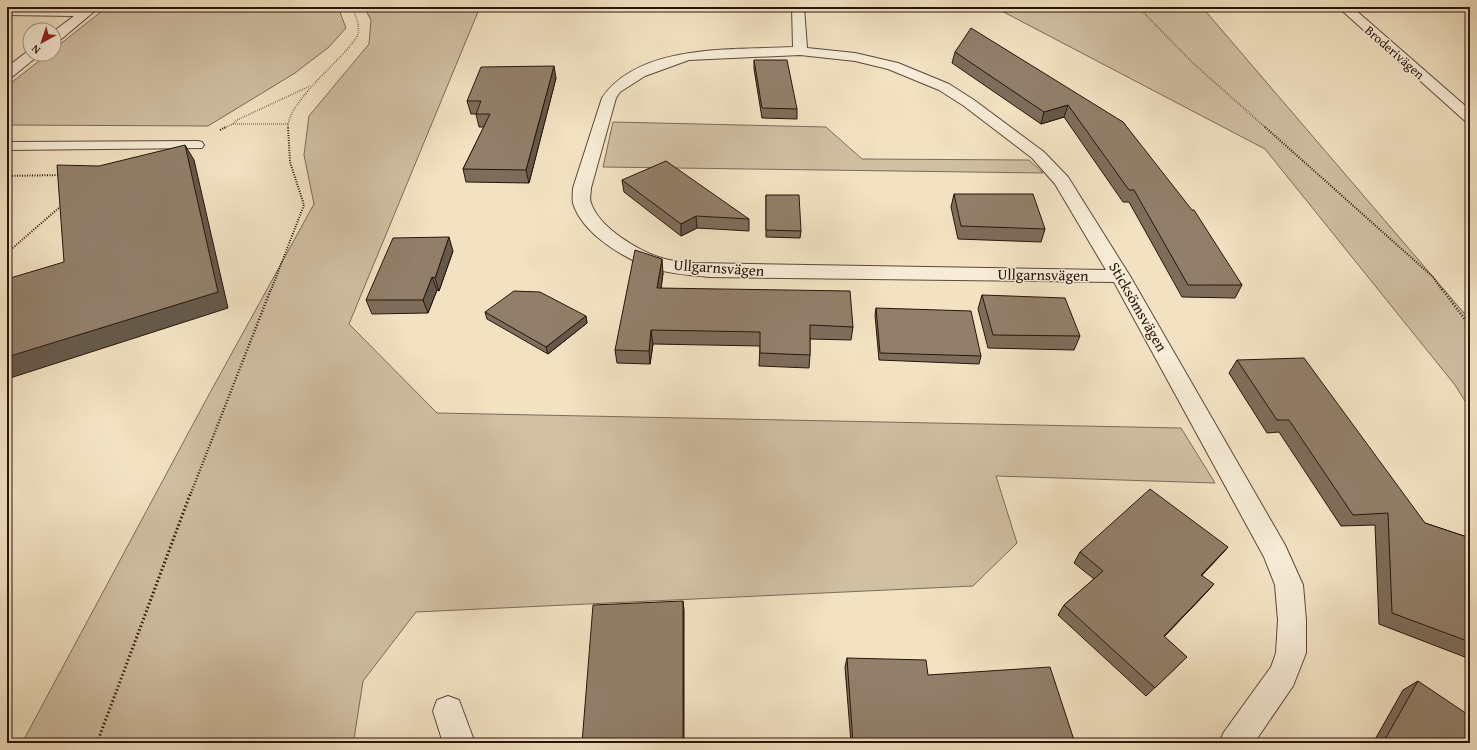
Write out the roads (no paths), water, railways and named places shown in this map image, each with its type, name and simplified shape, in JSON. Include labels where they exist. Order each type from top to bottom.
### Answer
[{"type":"street","points":[[798,7],[800,51]]},
{"type":"street","name":"Broderivägen","points":[[1344,7],[1470,118]]},
{"type":"street","points":[[7,11],[90,9]]},
{"type":"street","points":[[62,32],[90,9]]},
{"type":"street","name":"Ullgarnsvägen","points":[[800,51],[688,56],[661,64],[640,73],[614,89],[609,98],[582,188],[582,203],[591,218],[607,235],[629,252],[655,263],[679,268],[709,271],[1120,276]]},
{"type":"street","name":"Sticksömsvägen","points":[[800,51],[856,57],[893,66],[944,88],[993,120],[1038,154],[1062,181],[1120,276],[1276,553],[1289,585],[1292,620],[1291,653],[1283,676],[1235,743]]},
{"type":"street","points":[[7,74],[23,62]]},
{"type":"street","points":[[1446,97],[1470,97]]},
{"type":"street","points":[[448,711],[460,743]]},
{"type":"lane","points":[[7,146],[198,145]]}]
